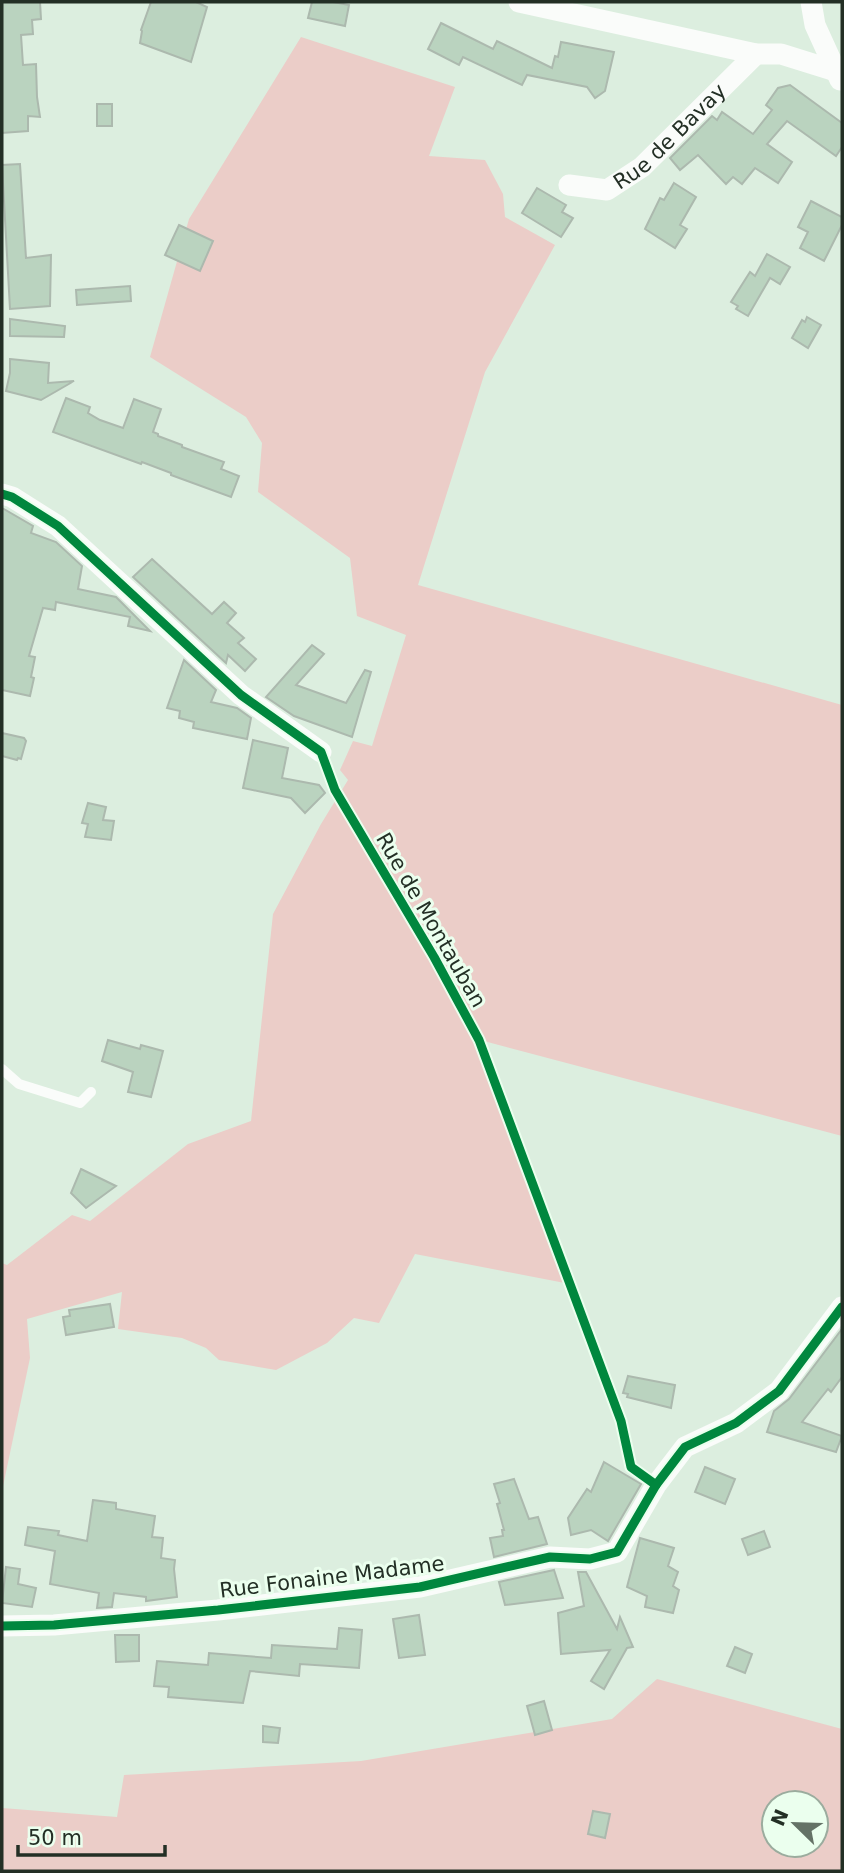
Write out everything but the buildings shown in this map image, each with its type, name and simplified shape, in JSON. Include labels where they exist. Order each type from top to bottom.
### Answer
[{"type":"street","points":[[519,2],[756,54],[782,54],[841,76]]},
{"type":"street","points":[[811,2],[815,26],[841,76]]},
{"type":"street","name":"Rue de Bavay","points":[[569,185],[607,190],[642,167],[756,54]]},
{"type":"street","points":[[2,494],[12,497],[58,526],[241,695],[321,752]]},
{"type":"street","name":"Rue Fonaine Madame","points":[[2,1626],[54,1625],[218,1610],[420,1587],[550,1557],[590,1559],[617,1552],[656,1485],[685,1447],[736,1423],[779,1391],[842,1307]]},
{"type":"lane","points":[[2,1069],[19,1084],[80,1103],[92,1091]]},
{"type":"shaded area","points":[[301,37],[455,87],[429,156],[485,160],[503,194],[505,217],[555,245],[485,372],[418,585],[842,705],[842,1136],[480,1040],[570,1284],[415,1254],[379,1323],[354,1318],[327,1343],[276,1370],[219,1360],[206,1348],[182,1338],[118,1329],[122,1292],[27,1319],[30,1358],[2,1491],[2,1263],[7,1265],[72,1215],[90,1221],[188,1144],[251,1121],[273,914],[348,780],[340,770],[353,741],[372,746],[406,635],[357,616],[350,558],[258,492],[262,443],[246,417],[150,357],[189,219]]},
{"type":"shaded area","points":[[657,1679],[842,1729],[842,1871],[2,1871],[2,1808],[117,1817],[124,1775],[361,1761],[612,1719]]},
{"type":"cycle path","name":"Rue de Montauban","points":[[2,494],[12,497],[58,526],[241,695],[321,752],[335,790],[434,957],[479,1040],[621,1421],[631,1467],[656,1485]]},
{"type":"cycle path","points":[[2,1626],[54,1625],[218,1610],[420,1587],[550,1557],[590,1559],[617,1552],[656,1485],[685,1447],[736,1423],[779,1391],[842,1307]]}]
